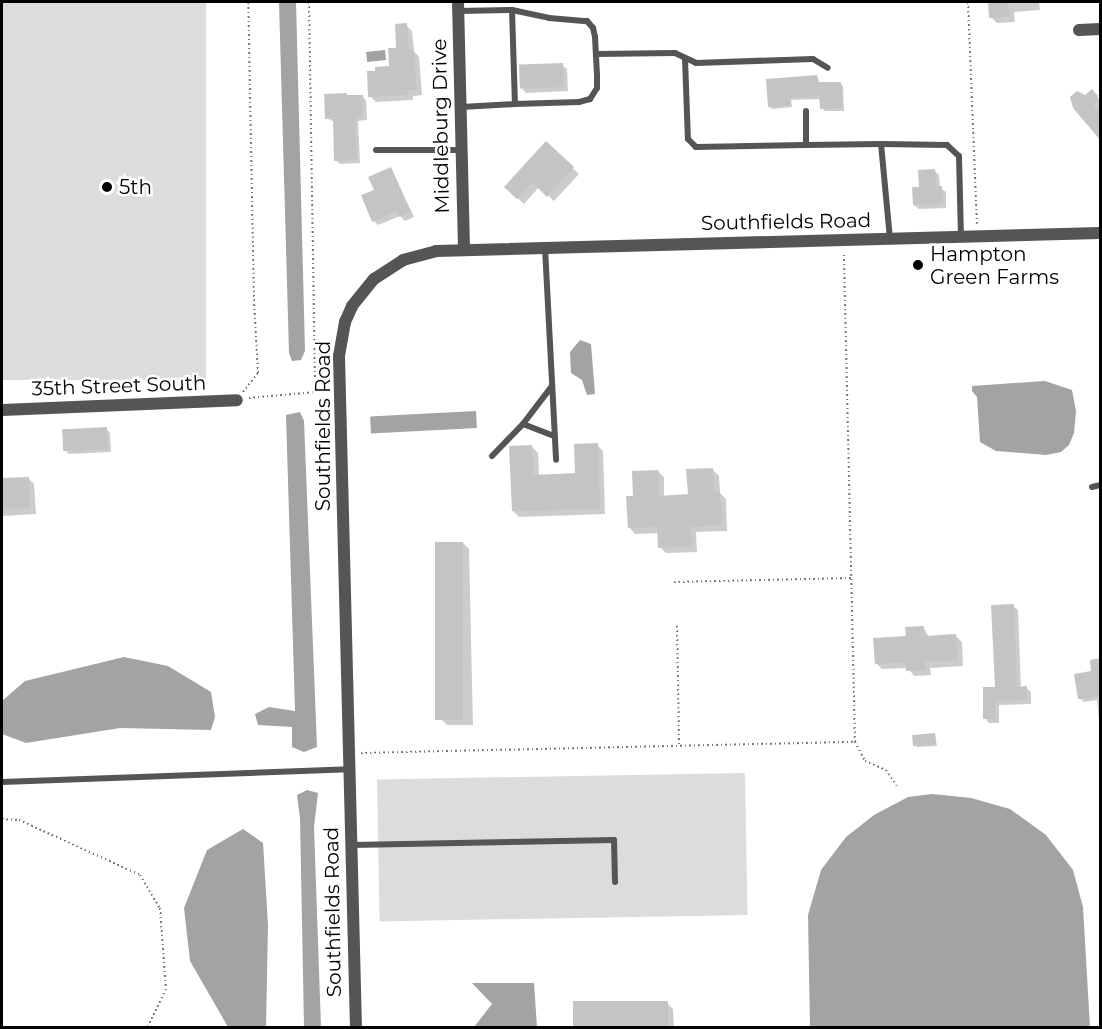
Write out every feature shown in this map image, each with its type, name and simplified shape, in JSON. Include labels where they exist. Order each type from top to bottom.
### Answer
[{"type":"street","name":"Middleburg Drive","points":[[458,6],[464,250]]},
{"type":"street","points":[[1079,30],[1101,29]]},
{"type":"street","name":"Southfields Road","points":[[356,1028],[339,392],[340,339],[345,322],[362,292],[381,274],[402,260],[436,251],[1101,233]]},
{"type":"street","name":"35th Street South","points":[[2,410],[237,400]]},
{"type":"lane","points":[[458,6],[512,10],[549,18],[587,21],[593,28],[597,88],[590,99],[579,102],[460,107]]},
{"type":"lane","points":[[512,10],[515,104]]},
{"type":"lane","points":[[596,54],[675,52],[696,63],[813,59],[828,68]]},
{"type":"lane","points":[[685,59],[688,139],[696,147],[946,145],[959,156],[962,237]]},
{"type":"lane","points":[[806,111],[806,146]]},
{"type":"lane","points":[[881,144],[890,239]]},
{"type":"lane","points":[[376,150],[461,150]]},
{"type":"lane","points":[[545,248],[556,460]]},
{"type":"lane","points":[[492,456],[523,424],[552,385]]},
{"type":"lane","points":[[523,424],[555,436]]},
{"type":"lane","points":[[1092,488],[1101,485]]},
{"type":"lane","points":[[2,782],[349,769]]},
{"type":"lane","points":[[351,845],[614,840],[615,882]]},
{"type":"path","points":[[237,400],[258,373],[254,301],[248,2]]},
{"type":"path","points":[[309,2],[315,391]]},
{"type":"path","points":[[968,2],[978,236]]},
{"type":"path","points":[[843,240],[855,742],[866,761],[886,770],[897,786]]},
{"type":"path","points":[[237,400],[315,391],[339,392]]},
{"type":"path","points":[[674,582],[852,578]]},
{"type":"path","points":[[677,626],[679,746]]},
{"type":"path","points":[[349,753],[855,742]]},
{"type":"path","points":[[2,819],[19,819],[140,875],[160,908],[166,989],[147,1028]]},
{"type":"shaded area","name":"5th","points":[[2,2],[206,2],[206,380],[2,380]]},
{"type":"shaded area","points":[[279,2],[296,2],[305,351],[301,360],[292,361],[289,353]]},
{"type":"shaded area","points":[[385,50],[386,60],[367,62],[366,52]]},
{"type":"shaded area","points":[[580,340],[591,344],[595,394],[587,395],[582,380],[571,373],[570,352]]},
{"type":"shaded area","points":[[1045,381],[1072,390],[1076,411],[1074,433],[1069,445],[1061,452],[1046,455],[996,451],[980,442],[977,397],[972,391],[972,386]]},
{"type":"shaded area","points":[[476,411],[477,428],[371,434],[370,417]]},
{"type":"shaded area","points":[[300,412],[304,421],[317,747],[304,752],[292,747],[292,727],[258,725],[255,714],[269,707],[295,711],[286,415]]},
{"type":"shaded area","points":[[124,657],[168,666],[211,692],[215,717],[211,730],[120,728],[26,743],[2,734],[2,701],[25,681]]},
{"type":"shaded area","points":[[745,773],[747,915],[380,921],[377,779]]},
{"type":"shaded area","points":[[307,790],[318,793],[314,827],[321,1027],[304,1027],[300,818],[297,795]]},
{"type":"shaded area","points":[[932,794],[971,798],[1010,809],[1046,835],[1073,870],[1083,907],[1090,1027],[810,1027],[808,915],[821,870],[846,837],[874,815],[908,797]]},
{"type":"shaded area","points":[[243,829],[263,843],[268,925],[266,1027],[228,1027],[190,961],[184,908],[207,850]]},
{"type":"shaded area","points":[[472,983],[534,983],[537,1027],[474,1027],[492,1004]]},
{"type":"building","points":[[988,2],[1008,2],[1010,16],[989,18]]},
{"type":"building","points":[[407,23],[408,49],[413,49],[415,58],[416,90],[407,90],[408,95],[368,97],[367,71],[375,71],[375,67],[389,66],[388,48],[396,48],[395,24]]},
{"type":"building","points":[[563,63],[564,87],[520,89],[519,65]]},
{"type":"building","points":[[817,75],[818,82],[841,82],[842,108],[820,109],[819,96],[789,98],[790,105],[768,107],[766,79]]},
{"type":"building","points":[[1092,89],[1098,96],[1093,108],[1101,111],[1101,141],[1073,108],[1070,97],[1077,91],[1085,95]]},
{"type":"building","points":[[347,93],[347,95],[363,95],[363,117],[355,117],[357,160],[334,161],[333,118],[325,119],[324,94]]},
{"type":"building","points":[[546,141],[574,167],[547,197],[532,182],[517,199],[504,187]]},
{"type":"building","points":[[391,167],[411,212],[399,217],[397,211],[372,222],[361,195],[374,190],[368,177]]},
{"type":"building","points":[[935,169],[936,186],[942,186],[943,204],[913,205],[912,187],[919,187],[918,170]]},
{"type":"building","points":[[107,427],[108,449],[63,451],[62,429]]},
{"type":"building","points":[[598,443],[600,509],[512,511],[509,446],[532,445],[534,475],[575,473],[574,444]]},
{"type":"building","points":[[713,468],[714,492],[720,492],[722,525],[691,527],[692,546],[658,548],[657,527],[628,528],[626,496],[633,496],[632,471],[658,470],[659,496],[688,494],[686,469]]},
{"type":"building","points":[[29,477],[30,508],[3,509],[2,478]]},
{"type":"building","points":[[435,542],[463,542],[463,720],[435,720]]},
{"type":"building","points":[[1014,604],[1017,687],[1027,686],[1027,700],[995,701],[996,719],[983,719],[983,687],[995,687],[991,605]]},
{"type":"building","points":[[924,626],[924,636],[956,634],[957,661],[925,662],[925,670],[906,671],[906,662],[875,664],[873,638],[906,636],[905,627]]},
{"type":"building","points":[[1101,658],[1101,696],[1078,699],[1074,674],[1091,671],[1090,660]]},
{"type":"building","points":[[935,733],[936,744],[913,746],[912,735]]},
{"type":"building","points":[[573,1001],[668,1001],[668,1026],[573,1026]]},
{"type":"place","name":"5th","points":[[107,187]]},
{"type":"place","name":"Hampton Green Farms","points":[[918,265]]}]
